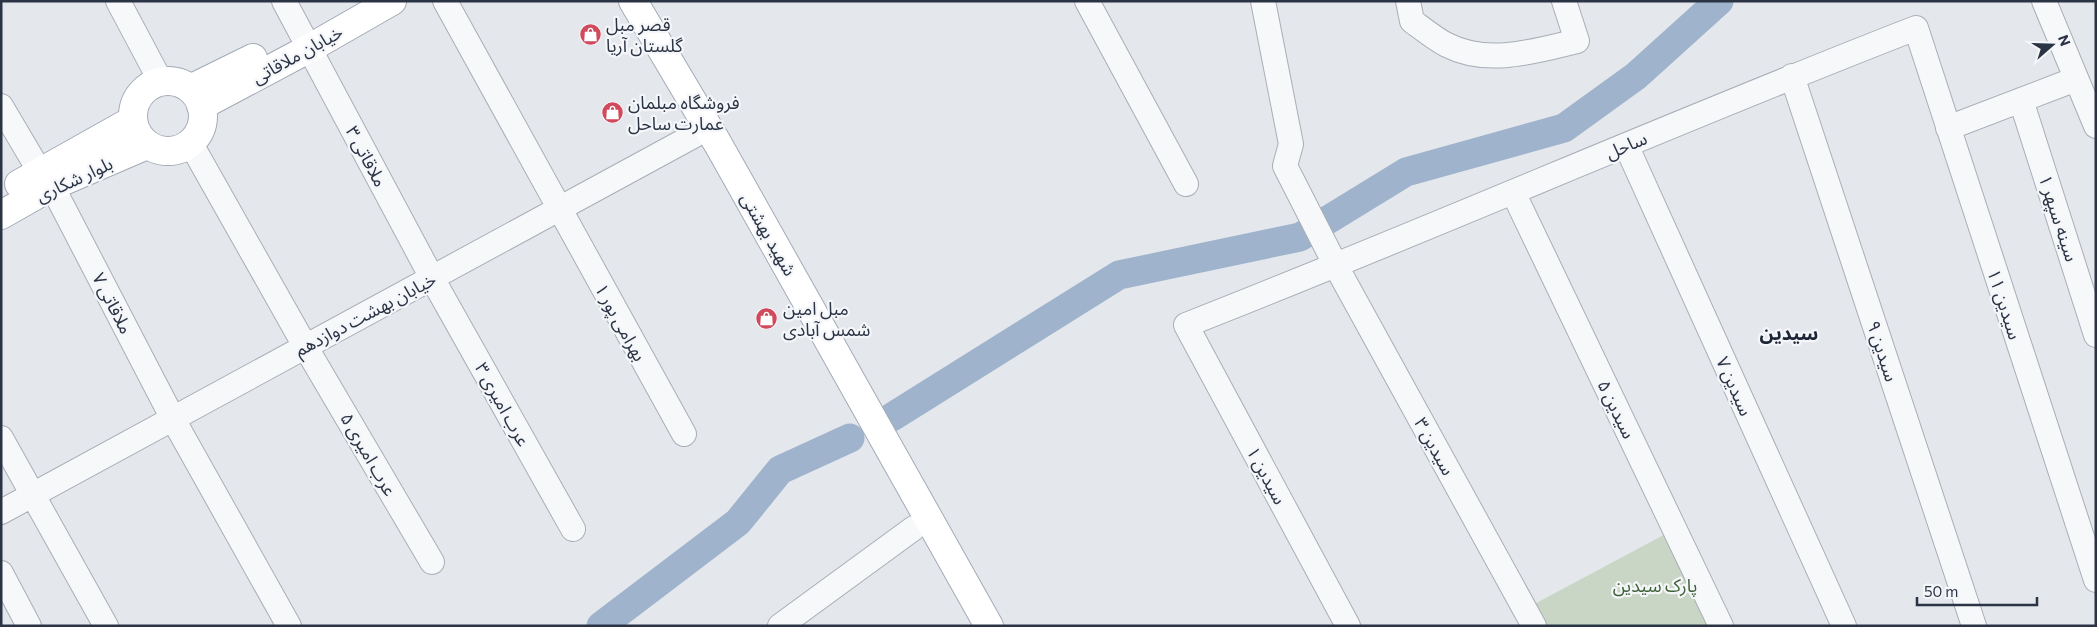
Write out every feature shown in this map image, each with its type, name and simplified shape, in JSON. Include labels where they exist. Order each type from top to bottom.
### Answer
[{"type":"main road","name":"خیابان ملاقاتی","points":[[306,41],[360,1]]},
{"type":"main road","name":"خیابان ملاقاتی","points":[[196,97],[306,41],[392,1]]},
{"type":"main road","name":"شهید بهشتی","points":[[615,1],[695,135],[968,626]]},
{"type":"main road","name":"شهید بهشتی","points":[[633,1],[723,152],[989,626]]},
{"type":"main road","points":[[161,82],[178,82],[196,97],[204,112],[202,126],[191,144],[172,152],[147,145],[137,131],[134,120],[135,107],[139,96],[151,85],[161,82]]},
{"type":"main road","name":"بلوار شکاری","points":[[1,214],[46,179],[134,120]]},
{"type":"main road","name":"بلوار شکاری","points":[[1,193],[147,145]]},
{"type":"street","points":[[118,1],[161,82]]},
{"type":"street","name":"ملاقاتی ۳","points":[[284,1],[432,278]]},
{"type":"street","name":"۱ بهرامی پور","points":[[445,1],[558,209],[684,434]]},
{"type":"street","points":[[1087,1],[1186,184]]},
{"type":"street","name":"سیدین ۳","points":[[1263,1],[1291,144],[1285,166],[1336,266],[1534,626]]},
{"type":"street","points":[[1410,11],[1448,46],[1482,56],[1522,54],[1577,41],[1564,1]]},
{"type":"street","points":[[2044,1],[2096,126]]},
{"type":"street","name":"ساحل","points":[[1186,325],[1336,266],[1792,76],[1916,28]]},
{"type":"street","name":"۱۱ سیدین","points":[[1916,28],[2096,580]]},
{"type":"street","name":"۹ سیدین","points":[[1792,76],[1974,626]]},
{"type":"street","points":[[1948,128],[2076,79]]},
{"type":"street","name":"۱ سینه سپهر","points":[[2021,100],[2096,335]]},
{"type":"street","name":"۷ ملاقاتی","points":[[1,106],[46,179],[173,419],[289,626]]},
{"type":"street","name":"خیابان بهشت دوازدهم","points":[[1,512],[695,135]]},
{"type":"street","name":"۵ عرب امیری","points":[[191,144],[305,346],[432,562]]},
{"type":"street","name":"سیدین ۷","points":[[1626,145],[1844,626]]},
{"type":"street","name":"سیدین ۵","points":[[1513,192],[1722,626]]},
{"type":"street","name":"۳ عرب امیری","points":[[432,278],[573,530]]},
{"type":"street","name":"سیدین ۱","points":[[1186,325],[1348,626]]},
{"type":"street","points":[[1,438],[106,626]]},
{"type":"street","points":[[780,626],[914,528]]},
{"type":"street","points":[[1,573],[29,626]]},
{"type":"green space","name":"پارک سیدین","points":[[1675,529],[1721,626],[1534,626],[1525,609]]},
{"type":"waterway","points":[[892,417],[1119,275],[1300,237],[1406,172],[1564,128],[1636,76],[1719,1]]},
{"type":"waterway","points":[[601,626],[738,522],[780,470],[850,438]]},
{"type":"place","name":"قصر مبل گلستان آریا","points":[[590,34]]},
{"type":"place","name":"فروشگاه مبلمان عمارت ساحل","points":[[612,112]]},
{"type":"place","name":"مبل امین شمس آبادی","points":[[767,318]]},
{"type":"district","name":"سیدین","points":[[1789,332]]}]
